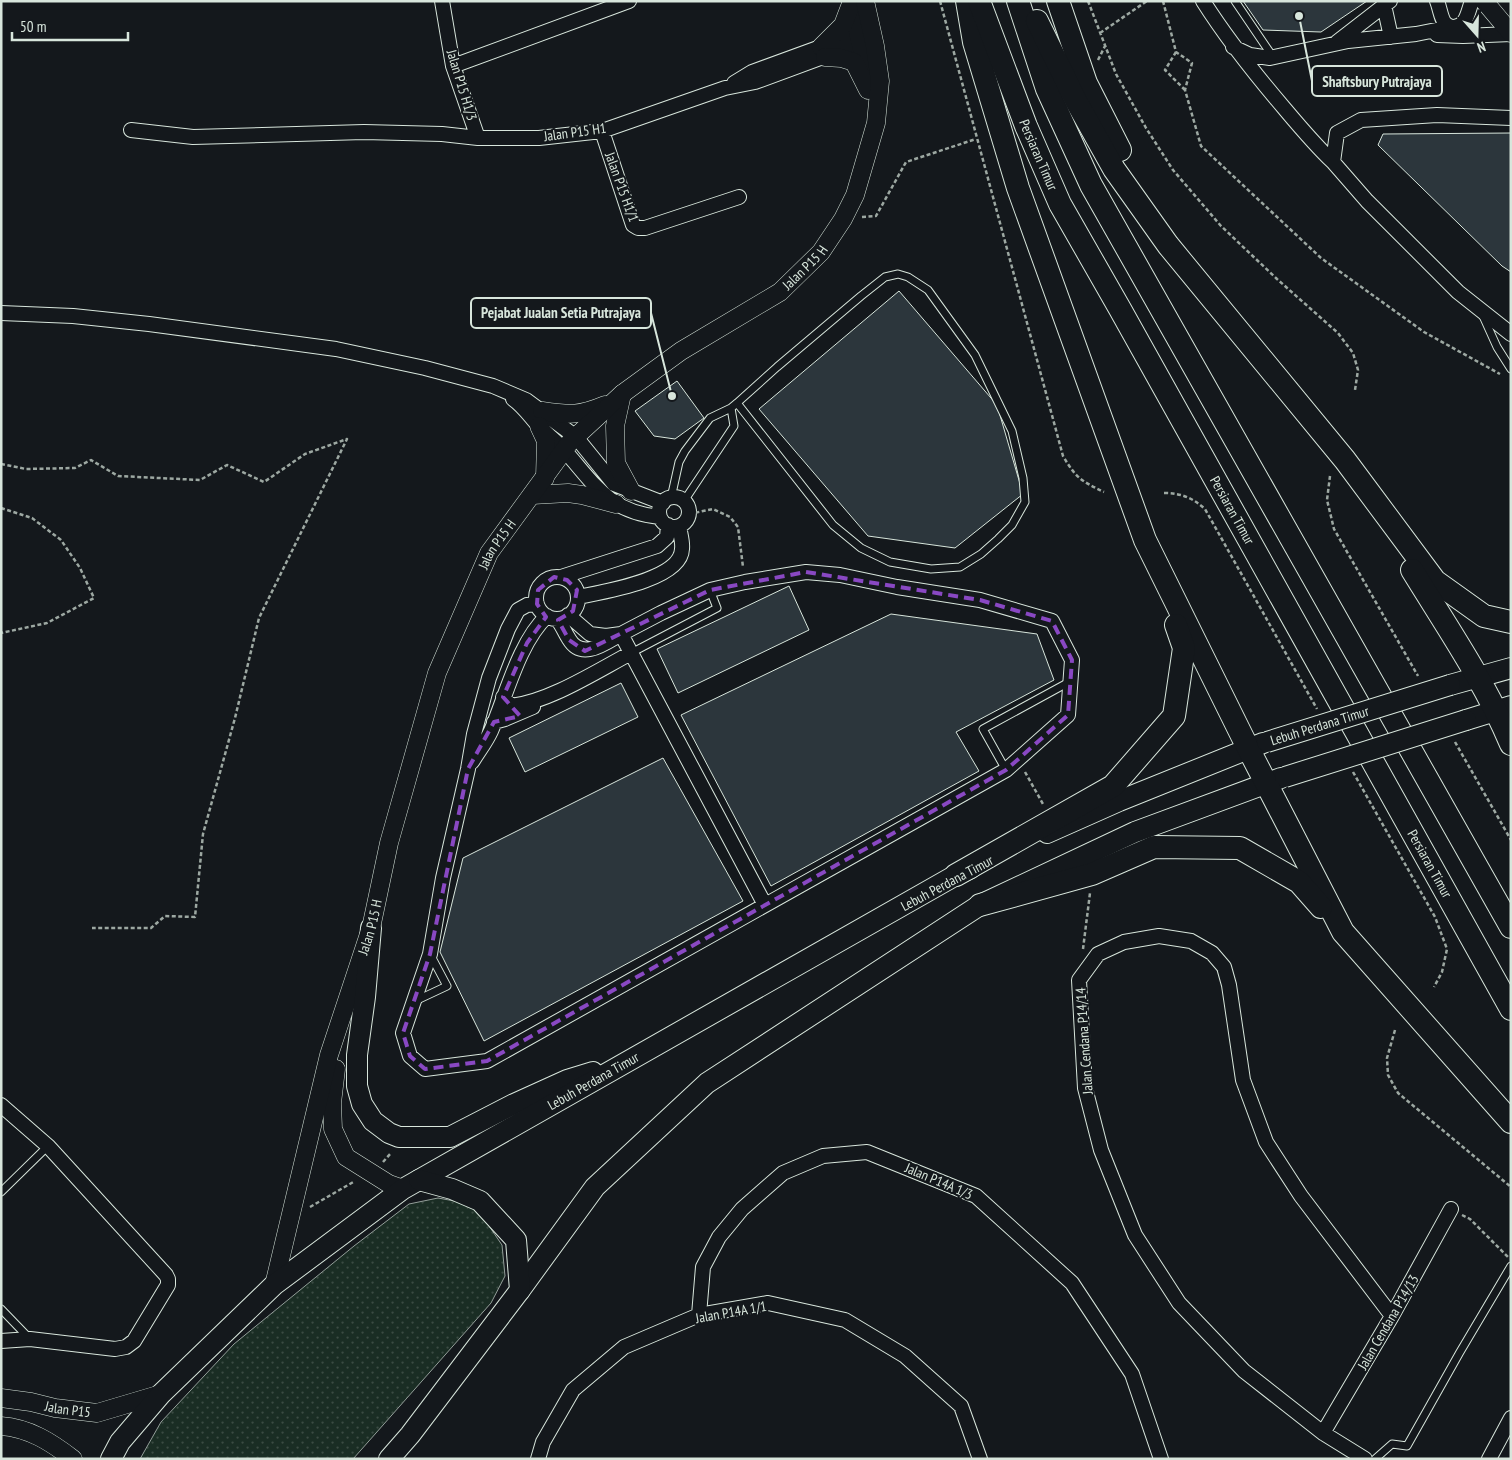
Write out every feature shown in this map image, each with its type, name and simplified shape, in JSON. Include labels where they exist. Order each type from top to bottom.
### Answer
[{"type":"main road","points":[[956,875],[1113,786],[1174,716],[1184,648],[1018,188],[974,42],[967,1]]},
{"type":"main road","name":"Persiaran Timur","points":[[979,1],[1026,126],[1060,204],[1511,1009]]},
{"type":"main road","points":[[1018,1],[1047,89],[1091,185],[1511,927]]},
{"type":"main road","points":[[1027,1],[1076,101],[1114,169],[1168,244],[1337,468],[1478,676],[1504,708],[1511,744]]},
{"type":"main road","points":[[1058,1],[1086,83],[1168,244]]},
{"type":"main road","points":[[1337,468],[1436,581],[1484,616],[1511,622]]},
{"type":"main road","points":[[1145,540],[1276,780],[1343,932]]},
{"type":"main road","name":"Lebuh Perdana Timur","points":[[111,1459],[120,1442],[161,1394],[274,1285],[411,1185],[956,875],[1119,801],[1258,745],[1478,676],[1511,668]]},
{"type":"main road","points":[[389,1459],[410,1436],[520,1290],[594,1187],[707,1083],[980,905],[1135,832],[1276,780],[1504,708]]},
{"type":"main road","points":[[980,905],[1092,874],[1154,847],[1240,848],[1299,882],[1511,1122]]},
{"type":"main road","points":[[371,928],[365,997],[357,1055],[357,1086],[362,1104],[373,1121],[389,1133],[399,1137],[450,1138],[514,1104],[568,1080],[627,1061]]},
{"type":"main road","points":[[411,1185],[452,1189],[480,1201],[516,1240],[520,1290]]},
{"type":"main road","points":[[400,1459],[410,1436]]},
{"type":"street","name":"Jalan P15 H1/3","points":[[442,1],[453,66],[478,138]]},
{"type":"street","points":[[453,66],[629,1]]},
{"type":"street","points":[[1202,1],[1233,47],[1310,140],[1333,162],[1367,201],[1458,292],[1511,334]]},
{"type":"street","points":[[1436,1],[1443,20],[1451,27]]},
{"type":"street","points":[[1233,47],[1250,55],[1272,58],[1335,44],[1416,34],[1461,25],[1466,19],[1472,1]]},
{"type":"street","points":[[1484,1],[1511,33]]},
{"type":"street","points":[[856,2],[843,25],[823,52],[854,62],[868,90]]},
{"type":"street","name":"Jalan P15 H","points":[[274,1285],[329,1055],[371,928],[389,843],[437,673],[489,553],[570,444],[618,398],[681,351],[780,292],[821,252],[856,195],[876,123],[880,81],[856,2]]},
{"type":"street","points":[[1335,44],[1387,3]]},
{"type":"street","points":[[1387,3],[1391,37]]},
{"type":"street","points":[[1416,34],[1463,36],[1511,33]]},
{"type":"street","name":"Jalan P15 H","points":[[856,195],[867,116],[869,79],[866,36]]},
{"type":"street","name":"Jalan P15 H1","points":[[131,130],[193,137],[364,132],[442,134],[478,138],[539,138],[602,131],[725,88],[752,72],[823,52],[866,36]]},
{"type":"street","points":[[1268,91],[1263,70],[1272,58]]},
{"type":"street","points":[[1333,162],[1337,133],[1361,120],[1437,115],[1511,118]]},
{"type":"street","name":"Jalan P15 H1/1","points":[[602,131],[634,225],[638,228],[645,228],[739,197]]},
{"type":"street","points":[[1,313],[73,316],[149,324],[336,349],[425,368],[492,386],[541,418],[614,484],[673,512]]},
{"type":"street","points":[[541,418],[589,412],[618,398]]},
{"type":"street","points":[[618,398],[615,426],[616,463],[631,491]]},
{"type":"street","points":[[541,418],[546,441],[545,479]]},
{"type":"street","points":[[570,444],[591,483],[616,504],[624,509],[644,515],[673,512]]},
{"type":"street","points":[[532,496],[568,493],[582,494],[616,504]]},
{"type":"street","points":[[537,604],[538,590],[541,584],[547,580],[657,546],[667,537],[673,512]]},
{"type":"street","points":[[578,597],[623,588],[645,581],[673,566],[682,550],[673,512]]},
{"type":"street","points":[[557,617],[569,640],[577,648],[585,651],[599,646],[661,613],[710,590],[806,572],[840,574],[897,587],[980,600],[1052,621],[1072,660],[1068,715],[1006,770],[487,1061],[425,1069],[410,1056],[403,1033],[430,954],[474,734],[489,678],[508,629],[518,610],[527,604],[537,604],[590,634],[606,636],[621,634]]},
{"type":"street","points":[[468,769],[490,733],[526,643],[539,622],[573,611],[578,597],[577,590],[573,584],[561,577]]},
{"type":"street","points":[[621,634],[765,905]]},
{"type":"street","points":[[504,697],[511,706],[543,698],[631,653]]},
{"type":"street","points":[[494,722],[529,710],[543,698]]},
{"type":"street","name":"Jalan Cendana P14/14","points":[[1365,1459],[1323,1433],[1244,1371],[1179,1303],[1135,1235],[1101,1150],[1085,1088],[1079,980],[1098,954],[1124,942],[1159,936],[1191,941],[1212,953],[1218,960],[1224,968],[1229,985],[1243,1080],[1266,1142],[1301,1196],[1392,1316]]},
{"type":"street","name":"Jalan P15 H","points":[[340,1026],[332,1103],[333,1129],[346,1157],[389,1184],[411,1185]]},
{"type":"street","points":[[1,1104],[48,1146],[168,1279],[168,1285],[134,1341],[126,1347],[115,1349],[30,1339],[1,1341]]},
{"type":"street","name":"Jalan P14A 1/3","points":[[699,1314],[703,1266],[719,1237],[742,1209],[783,1173],[822,1156],[868,1152],[976,1196],[1072,1283],[1132,1374],[1161,1459]]},
{"type":"street","name":"Jalan Cendana P14/13","points":[[1323,1433],[1392,1316],[1451,1209]]},
{"type":"street","name":"Jalan P14A 1/1","points":[[538,1459],[543,1442],[573,1390],[624,1347],[699,1314],[768,1303],[845,1320],[905,1356],[961,1406],[980,1459]]},
{"type":"street","name":"Jalan P15","points":[[1,1398],[31,1402],[55,1408],[98,1413],[161,1394]]},
{"type":"street","points":[[1489,1459],[1511,1418]]},
{"type":"street","points":[[1,1426],[16,1427],[47,1440],[73,1459]]},
{"type":"lane","points":[[1235,1],[1272,58]]},
{"type":"lane","points":[[673,512],[679,462],[685,450],[710,418],[734,406],[784,360],[885,277],[898,274],[908,277],[928,290],[975,354],[1012,431],[1023,478],[1025,502],[1012,525],[998,540],[981,554],[960,567],[931,569],[890,562],[861,548],[833,525],[734,406]]},
{"type":"lane","points":[[1481,311],[1497,347],[1511,370]]},
{"type":"lane","points":[[673,512],[734,426],[734,406]]},
{"type":"lane","points":[[631,653],[718,608],[710,590]]},
{"type":"lane","points":[[1006,770],[983,729],[1071,681]]},
{"type":"lane","points":[[414,1002],[447,986],[430,954]]},
{"type":"lane","points":[[1,1192],[48,1146]]},
{"type":"lane","points":[[1375,1459],[1392,1444],[1407,1446],[1511,1266]]},
{"type":"lane","points":[[1,1310],[30,1339]]},
{"type":"path","points":[[940,1],[1063,456],[1074,474],[1104,492]]},
{"type":"path","points":[[1088,1],[1116,74],[1146,128],[1174,170],[1221,226],[1338,333],[1353,352],[1358,370],[1355,390]]},
{"type":"path","points":[[1100,33],[1147,1]]},
{"type":"path","points":[[1163,1],[1176,52],[1192,63],[1184,90]]},
{"type":"path","points":[[1176,52],[1165,70],[1184,90],[1201,146],[1321,258],[1424,332],[1502,375]]},
{"type":"path","points":[[843,218],[876,216],[906,162],[976,139]]},
{"type":"path","points":[[1,464],[26,469],[75,468],[91,460],[118,476],[200,480],[227,465],[264,482],[305,454],[347,439],[259,618],[235,718],[203,834],[195,917],[165,916],[152,928],[92,928]]},
{"type":"path","points":[[1337,468],[1327,500],[1334,529],[1422,682]]},
{"type":"path","points":[[1,508],[32,518],[61,540],[80,568],[94,598],[47,623],[1,634]]},
{"type":"path","points":[[673,512],[713,509],[730,517],[738,526],[745,582]]},
{"type":"path","points":[[1454,741],[1511,840]]},
{"type":"path","points":[[1023,769],[1052,821]]},
{"type":"path","points":[[1082,951],[1092,874]]},
{"type":"path","points":[[1395,1030],[1387,1058],[1388,1075],[1398,1093],[1511,1187]]},
{"type":"path","points":[[380,1166],[391,1153]]},
{"type":"path","points":[[307,1208],[358,1179]]},
{"type":"path","points":[[1451,1209],[1470,1219],[1511,1260]]},
{"type":"highlighted area","points":[[806,572],[980,600],[1052,621],[1072,660],[1068,715],[1006,770],[487,1061],[425,1069],[410,1056],[403,1033],[430,954],[468,769],[494,722],[520,716],[503,697],[527,643],[546,617],[537,604],[538,590],[554,577],[567,580],[577,590],[573,611],[558,620],[569,640],[585,651],[710,590]]},
{"type":"green space","points":[[438,1198],[471,1204],[485,1220],[502,1245],[505,1276],[491,1303],[353,1459],[140,1459],[161,1422],[234,1344],[354,1246],[409,1204]]},
{"type":"building","points":[[1243,1],[1367,1],[1321,32],[1263,30]]},
{"type":"building","points":[[1511,133],[1511,272],[1502,266],[1378,145],[1383,134]]},
{"type":"building","points":[[899,291],[997,405],[1023,494],[955,548],[868,536],[759,409]]},
{"type":"building","points":[[677,381],[704,418],[675,439],[654,436],[635,411]]},
{"type":"building","points":[[789,586],[809,630],[678,693],[657,649]]},
{"type":"building","points":[[891,614],[1037,634],[1054,680],[956,732],[979,771],[771,886],[681,715]]},
{"type":"building","points":[[621,683],[638,717],[525,772],[509,738]]},
{"type":"building","points":[[663,758],[743,901],[484,1041],[440,952],[463,858]]},
{"type":"place","name":"Shaftsbury Putrajaya","points":[[1299,16]]},
{"type":"place","name":"Pejabat Jualan Setia Putrajaya","points":[[672,396]]}]
